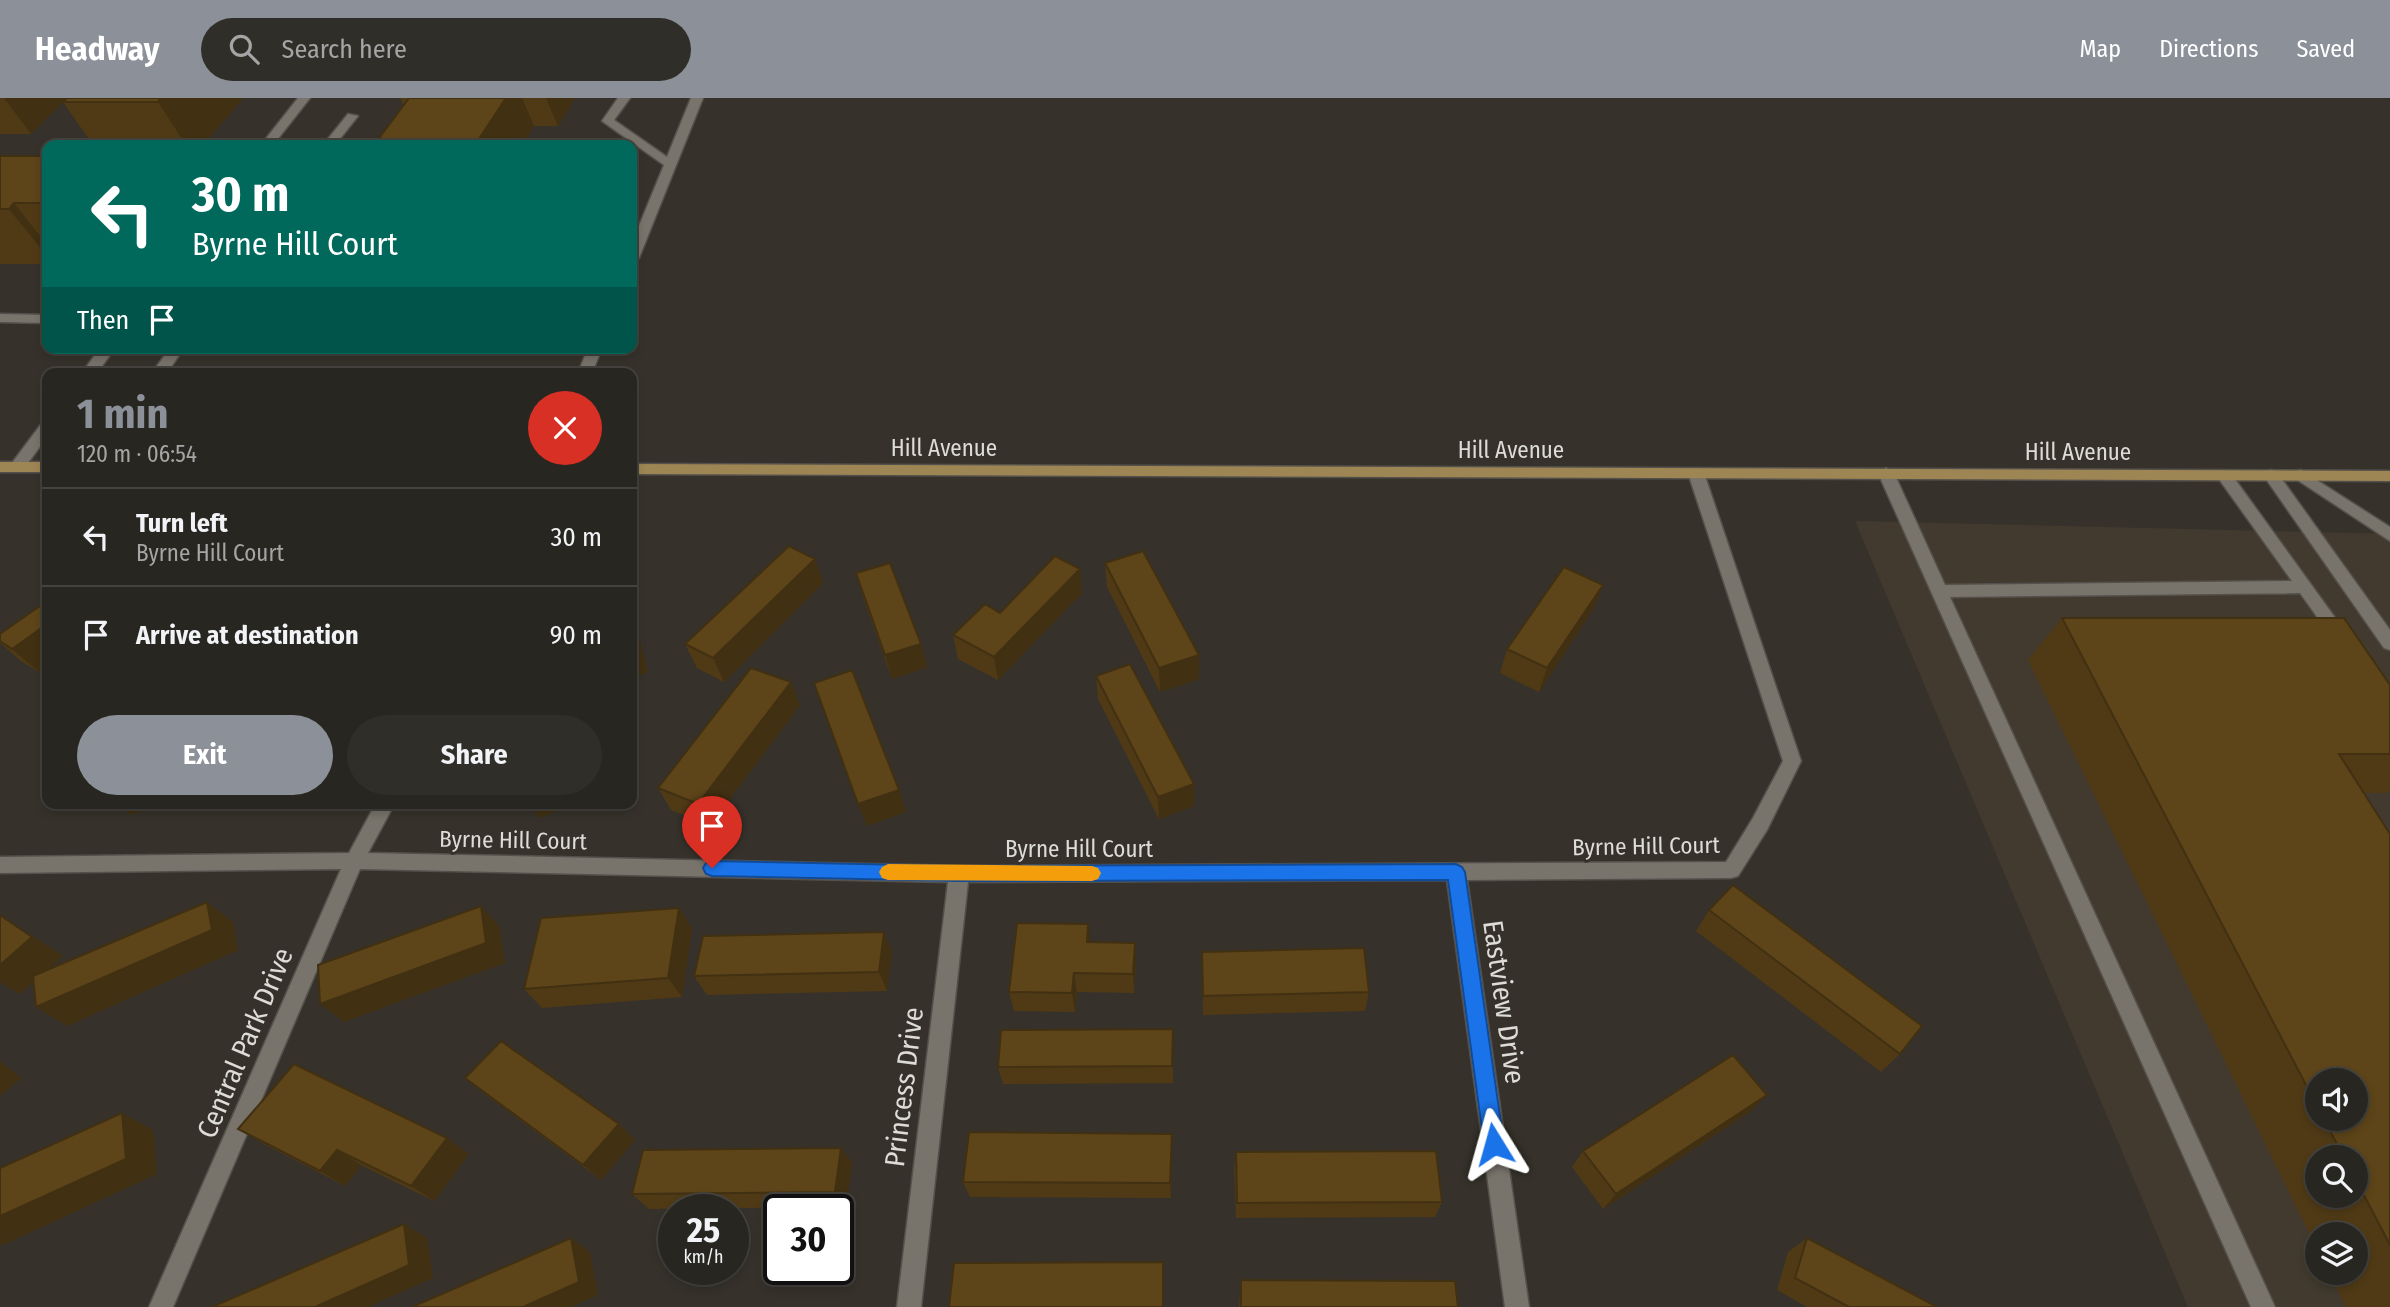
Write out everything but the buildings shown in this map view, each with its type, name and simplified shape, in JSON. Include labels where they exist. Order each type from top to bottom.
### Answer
[{"type":"main road","points":[[0,467],[42,467]]},
{"type":"main road","name":"Hill Avenue","points":[[637,469],[2390,476]]},
{"type":"street","points":[[271,140],[304,98]]},
{"type":"street","points":[[624,98],[608,121],[635,140]]},
{"type":"street","points":[[637,246],[697,98]]},
{"type":"street","points":[[333,140],[352,116]]},
{"type":"street","points":[[637,141],[670,164]]},
{"type":"street","points":[[0,318],[42,318]]},
{"type":"street","points":[[93,368],[103,354]]},
{"type":"street","points":[[17,467],[42,434]]},
{"type":"street","name":"Byrne Hill Court","points":[[0,865],[354,861],[959,874],[1731,870],[1760,824],[1792,761],[1696,473]]},
{"type":"street","points":[[1886,473],[2263,1307]]},
{"type":"street","points":[[2224,475],[2352,651]]},
{"type":"street","points":[[2271,475],[2390,643]]},
{"type":"street","points":[[2301,475],[2390,535]]},
{"type":"street","points":[[1939,591],[2305,587]]},
{"type":"street","name":"Central Park Drive","points":[[161,1307],[354,861],[383,809]]},
{"type":"street","name":"Eastview Drive","points":[[1456,872],[1517,1307]]},
{"type":"street","name":"Princess Drive","points":[[909,1307],[959,874]]},
{"type":"shaded area","points":[[1855,521],[2390,534],[2390,1307],[2188,1307]]},
{"type":"slow traffic","points":[[888,872],[1092,873]]},
{"type":"route","points":[[712,868],[959,874],[1456,872],[1494,1144]]}]
